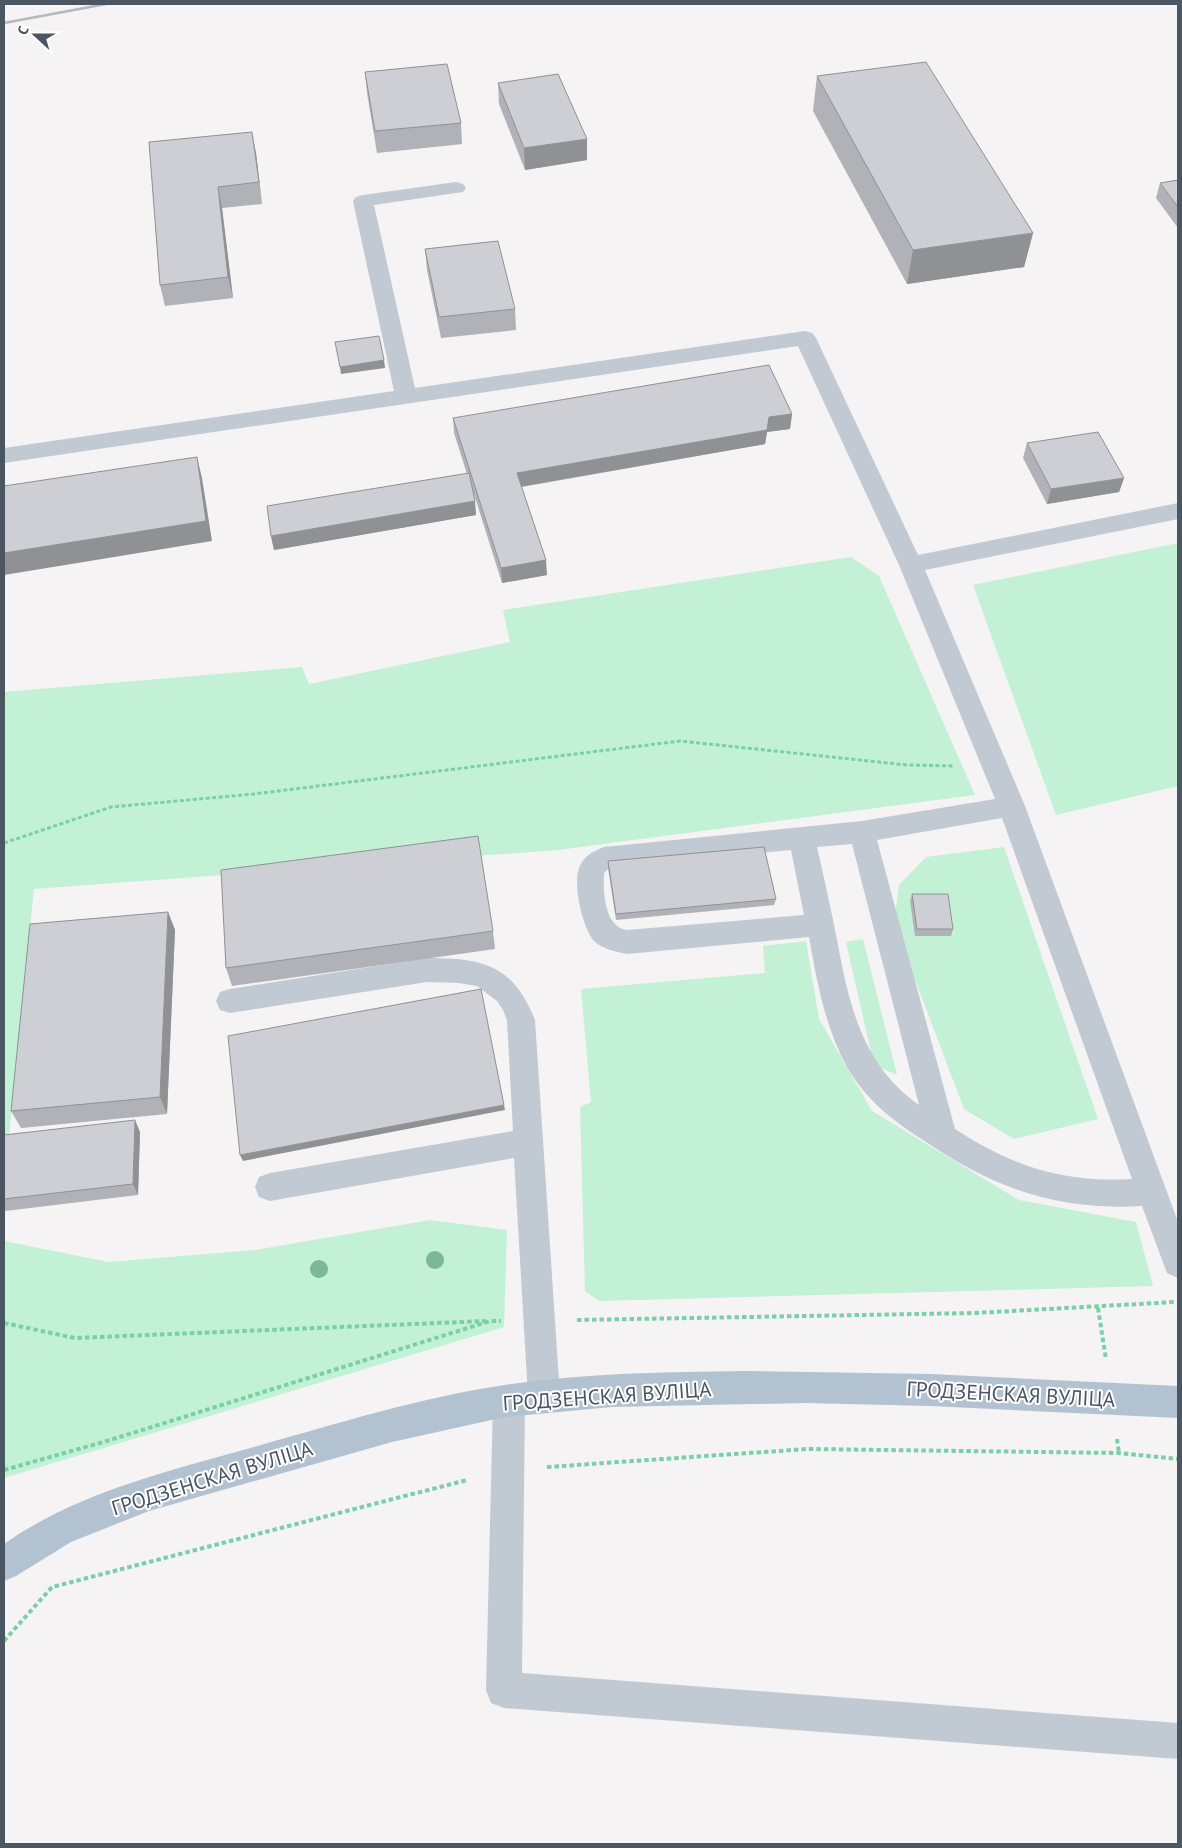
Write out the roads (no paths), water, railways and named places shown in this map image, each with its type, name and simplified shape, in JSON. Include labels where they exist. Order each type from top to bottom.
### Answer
[{"type":"main road","name":"ГРОДЗЕНСКАЯ ВУЛІЦА","points":[[4,1564],[25,1548],[68,1525],[129,1500],[347,1437],[509,1401],[544,1396],[735,1386],[853,1386],[1178,1402]]},
{"type":"lane","points":[[406,398],[362,201],[456,188]]},
{"type":"lane","points":[[4,456],[805,338],[911,565],[996,766],[1178,1263]]},
{"type":"lane","points":[[911,565],[1178,511]]},
{"type":"lane","points":[[820,925],[627,942],[611,939],[604,934],[596,921],[591,873],[598,862],[604,858],[862,832],[1012,806]]},
{"type":"lane","points":[[862,832],[942,1137]]},
{"type":"lane","points":[[802,838],[838,1009],[855,1057],[888,1098],[942,1137],[982,1162],[1034,1184],[1062,1191],[1093,1195],[1151,1192]]},
{"type":"lane","points":[[738,844],[744,873]]},
{"type":"lane","points":[[705,847],[710,876]]},
{"type":"lane","points":[[654,852],[659,881]]},
{"type":"lane","points":[[626,855],[630,884]]},
{"type":"lane","points":[[748,902],[754,930]]},
{"type":"lane","points":[[715,905],[720,934]]},
{"type":"lane","points":[[664,909],[669,938]]},
{"type":"lane","points":[[634,912],[639,941]]},
{"type":"lane","points":[[230,1001],[427,970],[452,969],[472,972],[490,979],[507,991],[516,1005],[521,1020],[530,1142],[544,1396]]},
{"type":"lane","points":[[270,1187],[530,1142]]},
{"type":"lane","points":[[509,1401],[504,1690],[1178,1741]]},
{"type":"railway","points":[[4,23],[106,4]]}]
